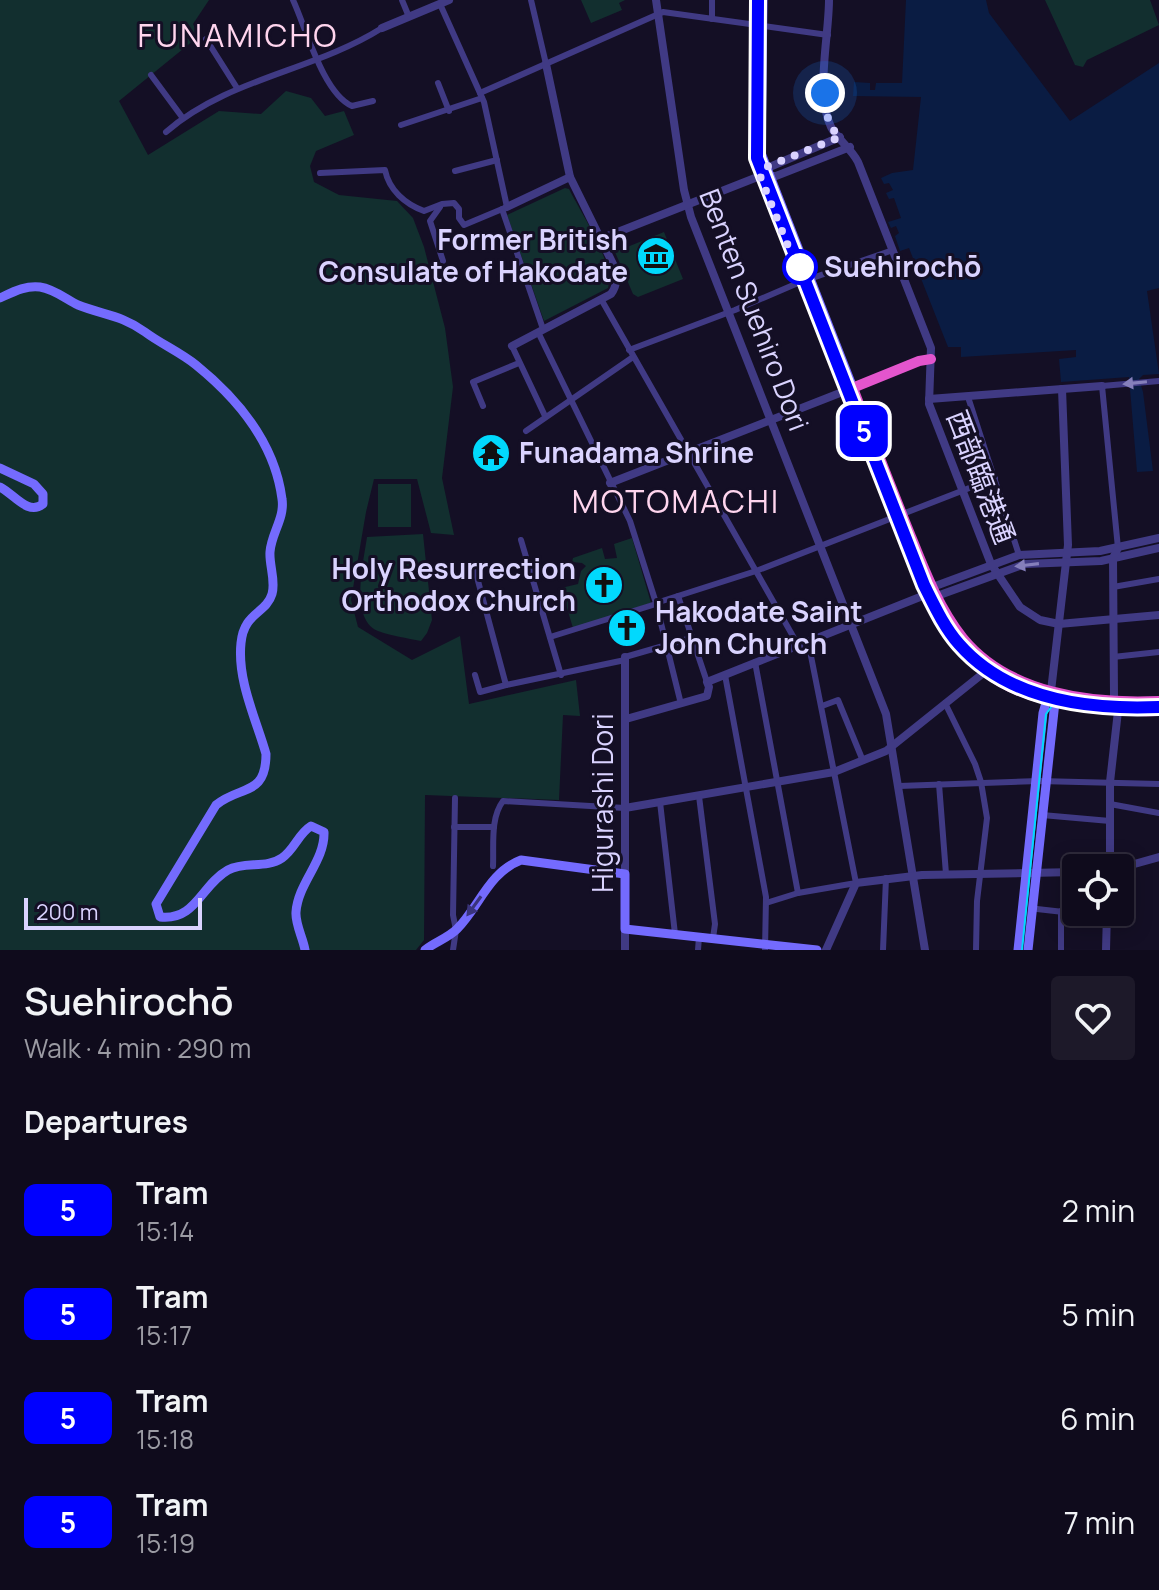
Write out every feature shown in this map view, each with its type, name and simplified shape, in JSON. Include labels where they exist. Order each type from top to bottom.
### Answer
[{"type":"highway","points":[[931,359],[849,389],[898,515],[953,640],[986,671],[1010,687],[1050,697],[1159,711]]},
{"type":"highway","points":[[931,593],[957,629],[982,656],[1010,676],[1050,697]]},
{"type":"highway","points":[[1117,706],[1159,701]]},
{"type":"main road","points":[[756,0],[760,147],[766,167],[765,177]]},
{"type":"main road","points":[[763,0],[753,149],[803,281],[849,389]]},
{"type":"main road","points":[[0,298],[28,287],[42,287],[82,306],[129,320],[213,380],[242,410],[264,444],[283,500],[270,550],[274,591],[270,600],[247,621],[240,652],[243,679],[266,754],[266,767],[255,787],[223,799],[216,805],[185,859],[174,871],[156,904],[156,911],[160,917],[171,918],[187,912],[215,879],[230,869],[279,860],[292,849],[303,831],[311,826],[318,827],[324,832],[324,842],[297,901],[296,910],[305,950]]},
{"type":"main road","points":[[0,468],[34,484],[43,494],[43,504],[31,509],[13,493],[0,487]]},
{"type":"main road","points":[[1018,950],[1031,872],[1050,697]]},
{"type":"main road","points":[[425,950],[456,930],[493,880],[521,860],[625,874]]},
{"type":"main road","points":[[1028,950],[1031,872]]},
{"type":"main road","name":"Higurashi Dori","points":[[625,874],[625,929]]},
{"type":"main road","points":[[625,929],[765,947],[817,950]]},
{"type":"street","points":[[293,0],[332,86],[352,106],[373,101]]},
{"type":"street","points":[[402,0],[409,17]]},
{"type":"street","points":[[531,0],[570,177],[614,266],[616,285],[611,294],[512,346],[545,416]]},
{"type":"street","name":"Benten Suehiro Dori","points":[[656,0],[687,204],[886,714],[925,950]]},
{"type":"street","points":[[712,0],[712,19]]},
{"type":"street","name":"西部臨港通","points":[[829,0],[826,110],[832,128],[850,147],[931,348],[929,399],[961,490],[991,564],[1026,613],[1059,624]]},
{"type":"street","points":[[166,132],[182,117],[237,88],[317,58],[442,1],[481,96],[497,160],[504,208],[541,331],[570,399],[630,521],[656,604],[681,704]]},
{"type":"street","points":[[401,125],[449,111],[663,12],[828,35]]},
{"type":"street","points":[[206,39],[237,88]]},
{"type":"street","points":[[151,75],[182,117]]},
{"type":"street","points":[[438,83],[449,111]]},
{"type":"street","points":[[766,167],[840,137]]},
{"type":"street","points":[[600,239],[687,204],[850,147]]},
{"type":"street","points":[[455,171],[497,160]]},
{"type":"street","points":[[320,173],[385,170],[393,190],[411,206],[424,211],[442,204],[457,205],[464,225],[570,177]]},
{"type":"street","points":[[442,204],[430,221],[443,261]]},
{"type":"street","points":[[526,431],[631,353],[803,281],[893,250]]},
{"type":"street","points":[[601,299],[798,645]]},
{"type":"street","points":[[483,406],[473,382],[519,363]]},
{"type":"street","points":[[929,399],[1159,381]]},
{"type":"street","points":[[1107,386],[1118,548],[1113,558],[1113,657],[1117,706],[1110,782],[1110,854]]},
{"type":"street","points":[[610,483],[849,389]]},
{"type":"street","points":[[1050,697],[1067,559],[1062,389]]},
{"type":"street","points":[[968,397],[1019,555]]},
{"type":"street","points":[[550,637],[756,571],[995,478]]},
{"type":"street","points":[[707,682],[931,593],[1025,564],[1067,559],[1159,538]]},
{"type":"street","points":[[521,540],[561,675]]},
{"type":"street","points":[[931,593],[991,564],[1019,555],[1067,559],[1113,558],[1159,548]]},
{"type":"street","points":[[474,566],[506,685]]},
{"type":"street","points":[[1113,587],[1159,579]]},
{"type":"street","points":[[626,719],[707,696],[709,687],[678,596]]},
{"type":"street","points":[[1059,624],[1159,615]]},
{"type":"street","points":[[475,675],[480,692],[548,675],[561,675],[691,638]]},
{"type":"street","points":[[808,641],[856,883],[826,950]]},
{"type":"street","points":[[1113,657],[1159,652]]},
{"type":"street","name":"Higurashi Dori","points":[[625,658],[625,874]]},
{"type":"street","points":[[755,662],[798,893]]},
{"type":"street","points":[[493,866],[494,827],[499,804],[503,801],[625,808],[834,772],[886,751],[986,671]]},
{"type":"street","points":[[725,675],[766,903],[765,947]]},
{"type":"street","points":[[822,706],[838,700],[863,761]]},
{"type":"street","points":[[945,703],[981,782],[987,818],[976,950]]},
{"type":"street","points":[[899,786],[981,782],[1159,784]]},
{"type":"street","points":[[939,784],[946,874]]},
{"type":"street","points":[[699,796],[715,924],[713,938]]},
{"type":"street","points":[[453,950],[456,930],[453,915],[455,798]]},
{"type":"street","points":[[660,802],[675,934]]},
{"type":"street","points":[[1110,804],[1159,813]]},
{"type":"street","points":[[1037,815],[1110,821]]},
{"type":"street","points":[[454,827],[494,827]]},
{"type":"street","points":[[1134,864],[1159,857]]},
{"type":"street","points":[[766,903],[798,893],[913,875],[1062,872]]},
{"type":"street","points":[[883,950],[886,878]]},
{"type":"street","points":[[1037,909],[1061,911],[1061,950]]},
{"type":"street","points":[[1104,926],[1106,950]]},
{"type":"street","name":"Higurashi Dori","points":[[625,929],[625,950]]},
{"type":"street","points":[[698,950],[699,937]]},
{"type":"green space","points":[[0,0],[209,0],[193,24],[199,36],[119,101],[148,155],[219,111],[261,114],[286,91],[311,98],[325,116],[344,111],[354,135],[316,151],[310,166],[314,182],[339,195],[397,201],[413,218],[424,247],[445,328],[453,387],[442,478],[454,535],[431,533],[417,479],[374,479],[351,600],[358,627],[412,660],[460,636],[469,704],[576,680],[580,716],[563,715],[559,800],[425,795],[424,940],[416,950],[0,950]]},
{"type":"green space","points":[[581,0],[625,0],[619,3],[622,10],[591,23]]},
{"type":"green space","points":[[1045,0],[1150,0],[1159,25],[1087,60],[1083,67],[1075,65]]},
{"type":"green space","points":[[565,188],[569,189],[602,252],[607,265],[608,288],[544,321],[507,215]]},
{"type":"green space","points":[[664,232],[683,279],[638,297],[633,294],[615,252]]},
{"type":"green space","points":[[378,484],[411,484],[411,527],[378,527]]},
{"type":"green space","points":[[423,534],[432,620],[421,641],[383,633],[369,624],[361,602],[360,588],[367,537]]},
{"type":"green space","points":[[632,538],[651,603],[573,628],[561,588],[578,584],[581,571],[586,566],[572,562],[573,558],[602,548],[605,559],[617,558],[614,544]]},
{"type":"water","points":[[906,0],[986,0],[989,13],[1070,121],[1159,63],[1159,288],[1147,291],[1159,374],[1143,375],[1139,379],[1153,471],[1137,472],[1129,377],[1061,382],[1059,359],[1076,357],[1076,350],[961,357],[961,347],[948,347],[909,248],[900,251],[895,236],[899,233],[896,226],[891,228],[888,222],[901,218],[894,198],[889,199],[886,193],[893,190],[881,178],[913,170],[921,97],[853,96],[854,82],[870,83],[870,90],[875,90],[876,83],[902,83]]},
{"type":"tram line","points":[[758,0],[757,158],[933,602],[951,634],[979,663],[1025,689],[1078,703],[1159,707]]},
{"type":"tram line","name":"5","points":[[758,0],[757,158],[924,585],[949,631],[971,656],[1014,686],[1070,701],[1117,708],[1159,707]]},
{"type":"tram line","points":[[1022,950],[1046,714],[1055,702],[1066,698]]},
{"type":"place","name":"Former British Consulate of Hakodate","points":[[656,256]]},
{"type":"place","name":"Suehirochō","points":[[800,267]]},
{"type":"place","name":"Funadama Shrine","points":[[491,453]]},
{"type":"place","name":"Holy Resurrection Orthodox Church","points":[[604,585]]},
{"type":"place","name":"Hakodate Saint John Church","points":[[627,628]]},
{"type":"district","name":"FUNAMICHO","points":[[238,36]]},
{"type":"district","name":"MOTOMACHI","points":[[676,502]]},
{"type":"route","points":[[800,267],[800,276],[760,176],[766,167],[840,137],[832,128],[825,93]]}]
